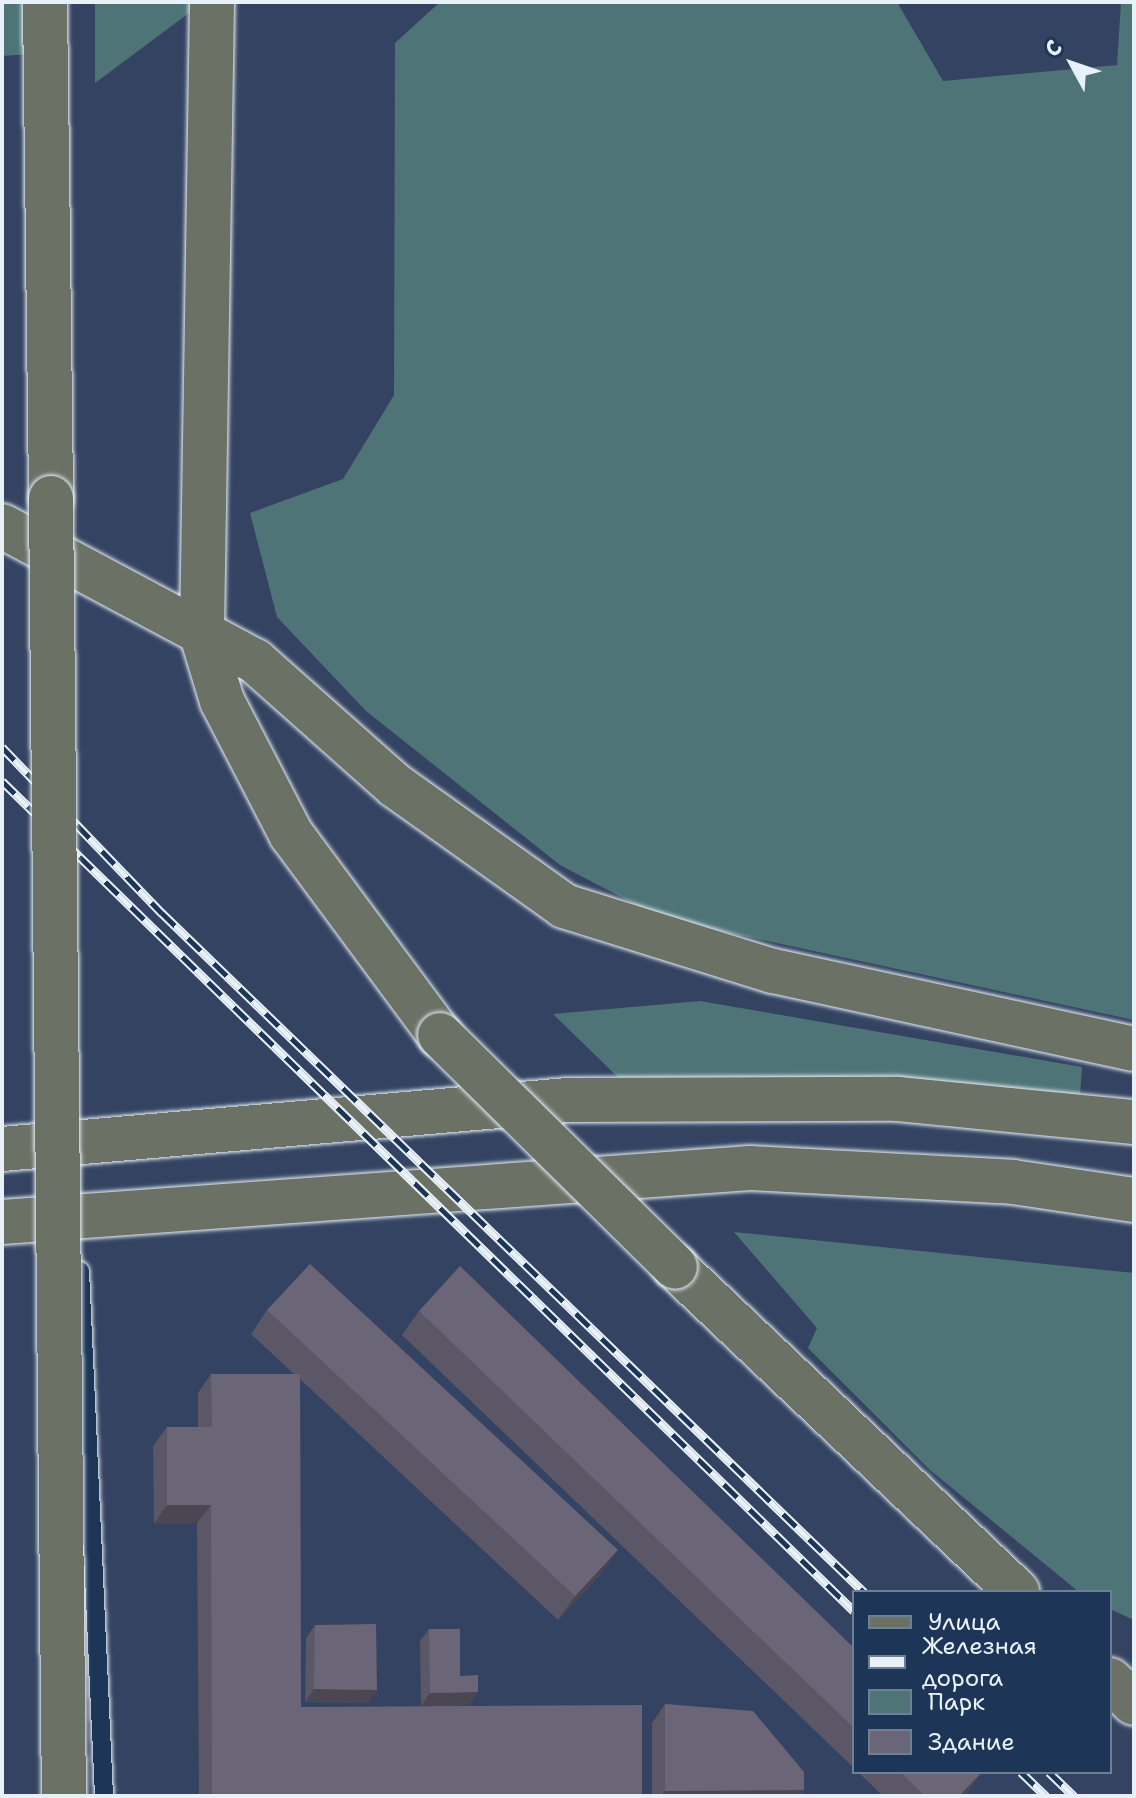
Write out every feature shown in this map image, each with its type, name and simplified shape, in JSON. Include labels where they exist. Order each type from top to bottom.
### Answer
[{"type":"main road","points":[[45,2],[64,1796]]},
{"type":"main road","points":[[212,2],[202,635],[222,701],[291,834],[440,1035],[675,1267],[1015,1590]]},
{"type":"main road","points":[[2,526],[255,661],[396,786],[564,906],[773,971],[1134,1049]]},
{"type":"main road","points":[[2,1149],[568,1100],[898,1099],[1134,1122]]},
{"type":"main road","points":[[2,1222],[77,1220],[750,1168],[985,1180],[1134,1200]]},
{"type":"main road","points":[[1112,1682],[1134,1703]]},
{"type":"lane","points":[[77,1220],[104,1796]]},
{"type":"green space","points":[[2,2],[31,2],[30,54],[2,56]]},
{"type":"green space","points":[[95,2],[192,2],[193,10],[95,83]]},
{"type":"green space","points":[[440,2],[897,2],[943,81],[1117,65],[1121,2],[1134,2],[1134,1020],[661,918],[560,865],[366,711],[277,617],[250,513],[343,479],[394,395],[395,43]]},
{"type":"green space","points":[[700,1001],[1082,1067],[1079,1109],[628,1087],[553,1014]]},
{"type":"green space","points":[[734,1232],[1134,1273],[1134,1620],[1112,1610],[1112,1590],[1077,1590],[930,1470],[808,1348],[817,1328]]},
{"type":"building","points":[[310,1264],[618,1550],[575,1596],[267,1310]]},
{"type":"building","points":[[460,1266],[852,1646],[852,1726],[419,1311]]},
{"type":"building","points":[[211,1374],[300,1374],[301,1707],[642,1705],[642,1795],[212,1796],[211,1505],[167,1505],[167,1427],[212,1427]]},
{"type":"building","points":[[376,1624],[377,1690],[314,1689],[315,1625]]},
{"type":"building","points":[[429,1629],[460,1629],[460,1676],[478,1675],[478,1692],[430,1693]]},
{"type":"building","points":[[665,1704],[753,1711],[804,1772],[804,1790],[665,1791]]},
{"type":"building","points":[[902,1774],[980,1774],[959,1796],[925,1796]]},
{"type":"railway","points":[[2,747],[162,913],[862,1590]]},
{"type":"railway","points":[[2,781],[852,1609]]},
{"type":"railway","points":[[1023,1774],[1046,1796]]},
{"type":"railway","points":[[1051,1774],[1074,1796]]}]
